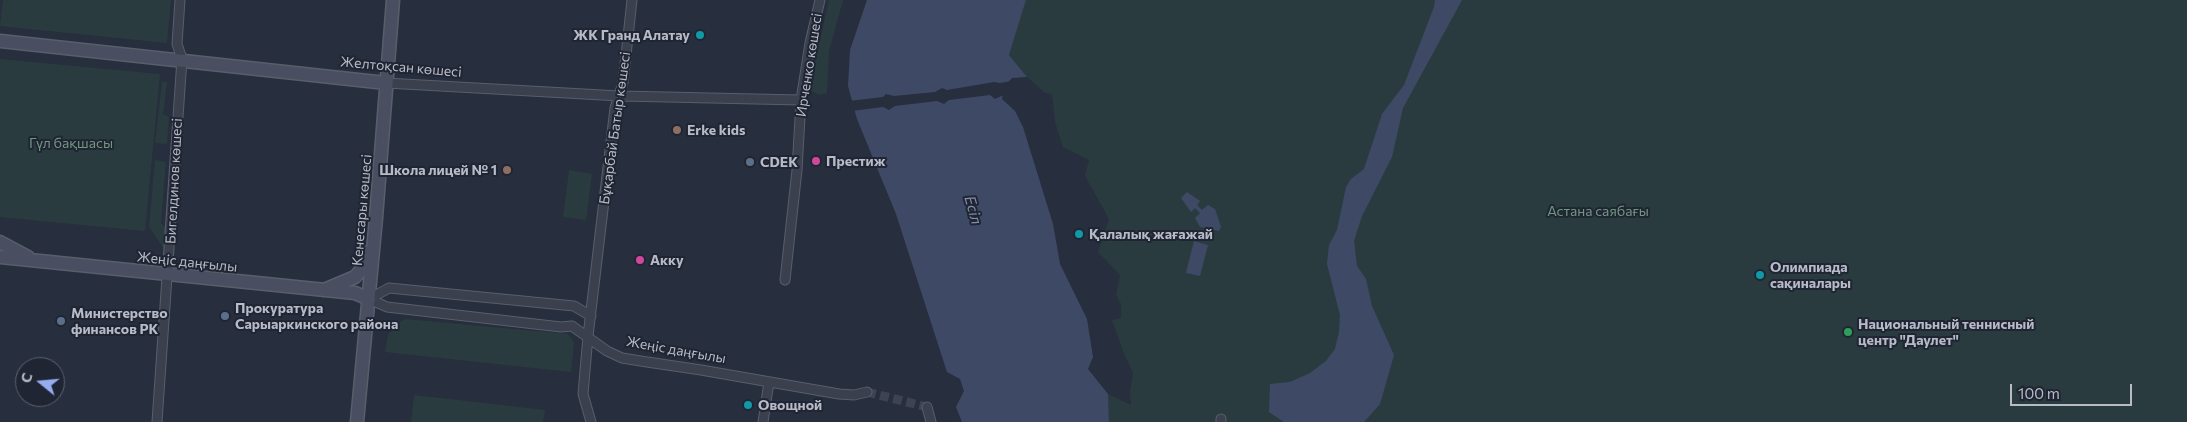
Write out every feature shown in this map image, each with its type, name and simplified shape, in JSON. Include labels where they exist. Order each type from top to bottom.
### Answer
[{"type":"main road","name":"Кенесары көшесі","points":[[357,422],[376,218],[393,0]]},
{"type":"main road","name":"Желтоқсан көшесі","points":[[0,41],[182,59],[386,83]]},
{"type":"main road","points":[[322,290],[356,277],[366,264],[376,218]]},
{"type":"main road","points":[[0,242],[37,261]]},
{"type":"main road","name":"Жеңіс даңғылы","points":[[0,257],[356,293],[369,299]]},
{"type":"main road","points":[[0,265],[19,259]]},
{"type":"street","name":"Бигелдинов көшесі","points":[[157,422],[169,274],[182,59],[177,44],[180,0]]},
{"type":"street","name":"Бұқарбай Батыр көшесі","points":[[591,422],[584,394],[588,336],[615,108],[624,83],[632,0]]},
{"type":"street","name":"Ирченко көшесі","points":[[785,280],[801,100],[810,43],[820,0]]},
{"type":"street","name":"Желтоқсан көшесі","points":[[386,83],[620,96],[801,100]]},
{"type":"street","points":[[369,299],[389,288],[574,306],[591,316]]},
{"type":"street","name":"Жеңіс даңғылы","points":[[369,299],[387,308],[561,327],[572,326],[607,351],[622,358],[839,394],[854,395],[867,392]]},
{"type":"street","points":[[762,422],[768,382]]},
{"type":"street","points":[[928,407],[931,422]]},
{"type":"green space","points":[[3,0],[171,0],[167,43],[0,26]]},
{"type":"green space","points":[[829,0],[843,0],[829,51],[827,93],[820,95],[809,90]]},
{"type":"green space","name":"Астана саябағы","points":[[1026,0],[2187,0],[2187,422],[1109,422],[1108,394],[1131,405],[1130,392],[1133,373],[1112,320],[1121,318],[1121,304],[1116,295],[1120,275],[1098,252],[1109,219],[1085,176],[1089,160],[1063,147],[1055,122],[1052,94],[1045,93],[1027,77],[1009,55]]},
{"type":"green space","name":"Гүл бақшасы","points":[[0,59],[160,74],[145,231],[0,217]]},
{"type":"green space","points":[[162,82],[167,82],[163,114],[169,117],[167,144],[155,143]]},
{"type":"green space","points":[[155,160],[166,162],[161,223],[166,228],[164,249],[149,227]]},
{"type":"green space","points":[[569,170],[592,174],[586,220],[563,217]]},
{"type":"green space","points":[[405,319],[568,334],[574,342],[571,372],[385,352],[388,335],[396,325]]},
{"type":"green space","points":[[414,395],[545,410],[543,422],[411,422]]},
{"type":"water","name":"Есіл","points":[[867,0],[1026,0],[1009,55],[1027,77],[1012,78],[1004,87],[1002,99],[1015,111],[1023,127],[1053,224],[1060,264],[1087,319],[1093,357],[1088,369],[1108,394],[1109,422],[962,422],[956,407],[964,391],[960,379],[947,372],[896,214],[857,119],[848,86],[850,50]]},
{"type":"water","points":[[1435,0],[1462,0],[1403,108],[1392,157],[1362,216],[1354,241],[1357,266],[1366,279],[1372,306],[1394,355],[1380,404],[1364,422],[1284,422],[1269,412],[1270,384],[1290,382],[1310,373],[1326,361],[1335,349],[1340,315],[1327,264],[1329,245],[1337,230],[1346,187],[1351,179],[1364,169],[1382,114],[1404,85]]},
{"type":"water","points":[[1187,192],[1200,201],[1197,205],[1202,210],[1208,205],[1215,209],[1221,227],[1219,231],[1200,227],[1195,218],[1200,213],[1195,208],[1191,212],[1181,198]]},
{"type":"water","points":[[1194,241],[1208,245],[1200,276],[1186,273]]},
{"type":"pier","points":[[1012,81],[1007,88],[1006,94],[995,99],[990,95],[949,100],[944,104],[937,101],[895,106],[889,110],[883,107],[852,111],[849,101],[883,97],[886,94],[894,96],[935,92],[942,88],[947,90]]},
{"type":"tunnel","points":[[867,392],[927,407]]},
{"type":"place","name":"ЖК Гранд Алатау","points":[[700,35]]},
{"type":"place","name":"Erke kids","points":[[677,130]]},
{"type":"place","name":"Престиж","points":[[816,161]]},
{"type":"place","name":"CDEK","points":[[750,162]]},
{"type":"place","name":"Школа лицей № 1","points":[[507,170]]},
{"type":"place","name":"Қалалық жағажай","points":[[1079,234]]},
{"type":"place","name":"Акку","points":[[640,260]]},
{"type":"place","name":"Олимпиада сақиналары","points":[[1760,275]]},
{"type":"place","name":"Прокуратура Сарыаркинского района","points":[[225,316]]},
{"type":"place","name":"Министерство финансов РК","points":[[61,321]]},
{"type":"place","name":"Национальный теннисный центр \"Даулет\"","points":[[1848,332]]},
{"type":"place","name":"Овощной","points":[[748,405]]}]
